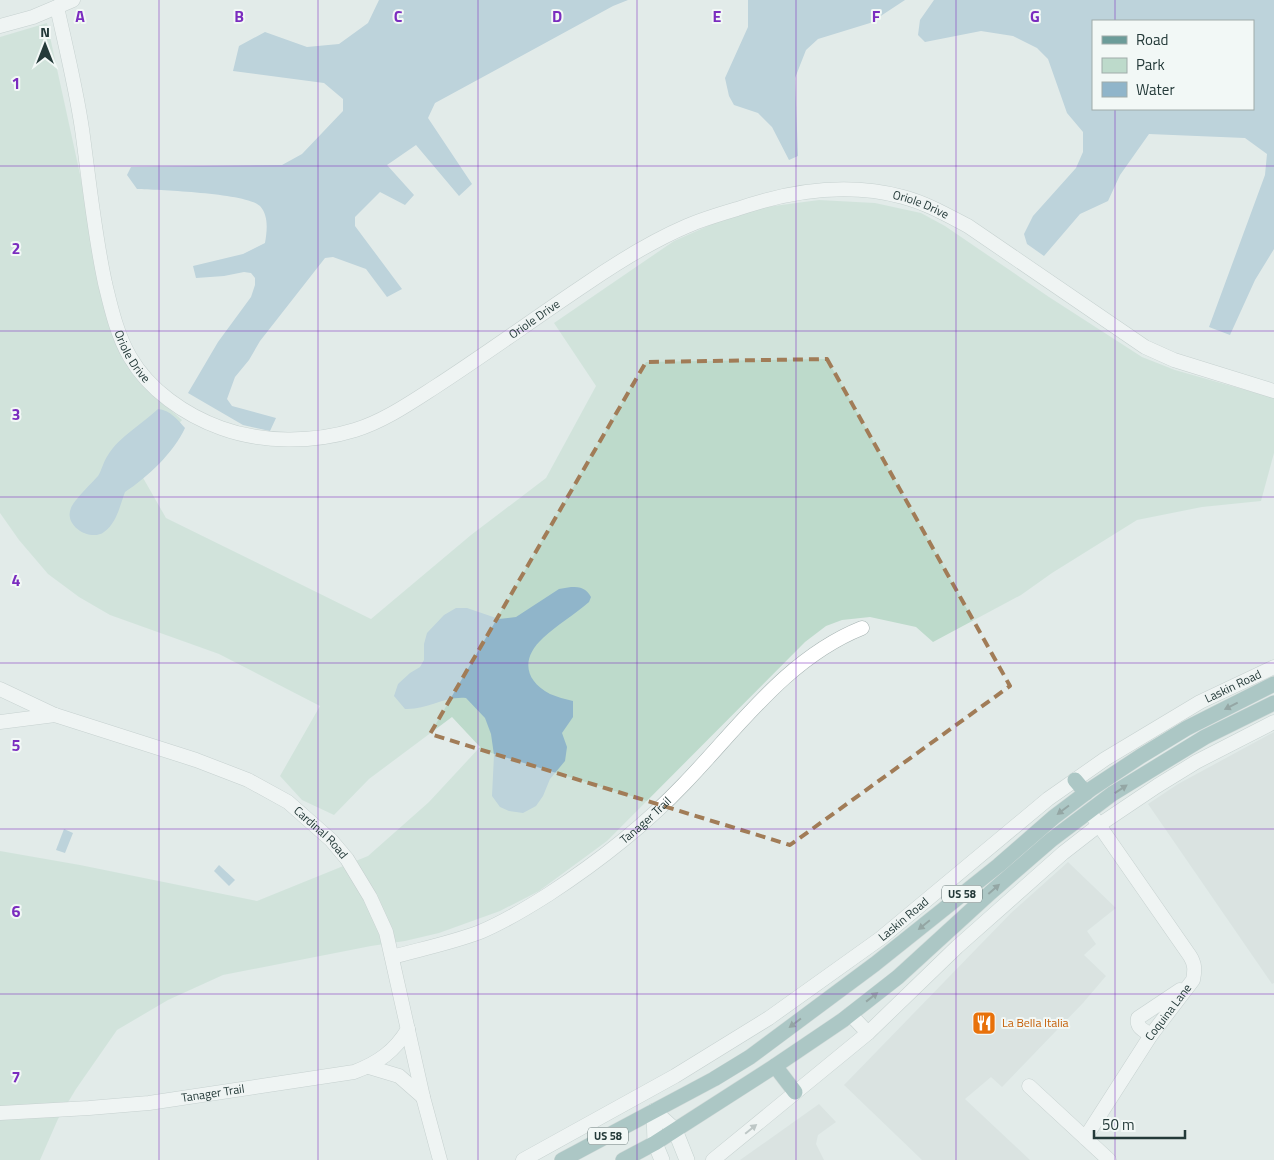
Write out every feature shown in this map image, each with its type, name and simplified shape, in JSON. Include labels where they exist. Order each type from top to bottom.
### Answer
[{"type":"main road","name":"Laskin Road","points":[[562,1160],[714,1079],[750,1057],[875,964],[999,865],[1054,817],[1086,793],[1187,728],[1274,684]]},
{"type":"main road","name":"US 58","points":[[623,1160],[655,1144],[775,1066],[850,1014],[898,977],[1051,840],[1112,794],[1182,750],[1239,719],[1274,703]]},
{"type":"main road","points":[[1075,780],[1086,793]]},
{"type":"main road","points":[[775,1066],[795,1092]]},
{"type":"main road","points":[[654,1111],[675,1130],[687,1160]]},
{"type":"main road","points":[[654,1111],[655,1144],[662,1160]]},
{"type":"street","points":[[0,26],[33,16],[73,0]]},
{"type":"street","name":"Oriole Drive","points":[[57,7],[76,95],[102,269],[116,323],[128,355],[152,384],[194,417],[227,430],[275,439],[305,438],[328,436],[371,424],[396,412],[588,283],[660,239],[689,225],[761,201],[808,191],[824,190],[856,190],[901,196],[947,214],[983,236],[1144,347],[1174,360],[1274,391]]},
{"type":"street","name":"Tanager Trail","points":[[392,957],[479,932],[498,924],[573,878],[609,852],[683,785],[756,706],[796,667],[829,643],[862,628]]},
{"type":"street","name":"Laskin Road","points":[[523,1160],[704,1060],[769,1018],[882,938],[1048,799],[1104,758],[1221,691],[1274,666]]},
{"type":"street","name":"Cardinal Road","points":[[0,689],[55,715],[196,760],[248,780],[288,802],[332,840],[347,859],[370,897],[386,932],[423,1097],[440,1160]]},
{"type":"street","points":[[0,722],[55,715]]},
{"type":"street","points":[[713,1160],[868,1033],[957,947],[1063,853],[1099,825],[1196,762],[1274,722]]},
{"type":"street","name":"Coquina Lane","points":[[1085,1138],[1151,1035],[1193,980],[1195,970],[1194,962],[1090,811]]},
{"type":"street","points":[[1151,1035],[1140,1028],[1137,1023],[1138,1018],[1189,985]]},
{"type":"street","points":[[850,1014],[868,1033]]},
{"type":"street","name":"Tanager Trail","points":[[0,1112],[149,1103],[354,1072],[369,1067],[392,1051],[408,1029]]},
{"type":"street","points":[[369,1067],[399,1076],[423,1097]]},
{"type":"street","points":[[1029,1086],[1109,1160]]},
{"type":"street","points":[[645,1094],[654,1111]]},
{"type":"highlighted area","points":[[827,359],[1010,686],[790,845],[430,734],[646,362]]},
{"type":"shaded area","points":[[1274,732],[1274,983],[1272,984],[1148,804],[1178,784]]},
{"type":"shaded area","points":[[1068,862],[1116,908],[1087,931],[1096,944],[1084,955],[1106,976],[1083,1003],[1002,1087],[991,1077],[965,1099],[1030,1160],[922,1160],[844,1085],[1011,913]]},
{"type":"shaded area","points":[[819,1104],[836,1122],[818,1135],[816,1144],[824,1160],[740,1160]]},
{"type":"green space","points":[[47,23],[100,266],[119,343],[150,392],[182,420],[138,469],[166,518],[371,619],[471,535],[546,478],[596,386],[554,323],[674,241],[726,218],[766,207],[819,200],[875,203],[921,213],[945,226],[1049,297],[1142,357],[1175,370],[1274,398],[1274,453],[1261,501],[1202,507],[1137,520],[1052,573],[1021,595],[933,642],[916,627],[870,617],[842,620],[826,626],[805,642],[607,841],[539,891],[500,911],[439,933],[223,975],[168,1000],[117,1030],[76,1089],[58,1119],[40,1160],[0,1160],[0,851],[80,865],[257,901],[368,856],[429,802],[480,747],[452,717],[369,779],[334,815],[302,800],[280,776],[320,706],[219,654],[110,615],[79,597],[48,574],[19,540],[0,513],[0,37]]},
{"type":"water","points":[[379,0],[628,0],[613,6],[435,103],[428,118],[472,184],[459,196],[416,145],[387,165],[414,195],[405,205],[380,192],[355,217],[355,226],[402,289],[387,297],[366,269],[333,257],[325,258],[260,341],[249,360],[235,377],[227,399],[232,406],[276,418],[270,431],[243,425],[188,393],[218,342],[251,297],[255,278],[251,273],[244,272],[196,278],[193,266],[243,254],[265,243],[267,224],[265,214],[260,206],[238,198],[202,193],[137,189],[127,175],[131,167],[282,165],[302,154],[343,111],[343,99],[324,83],[233,71],[239,46],[265,32],[307,47],[339,44],[368,23]]},
{"type":"water","points":[[748,0],[905,0],[870,23],[818,39],[806,50],[795,78],[798,156],[789,160],[772,127],[758,113],[734,105],[729,96],[725,78],[748,27]]},
{"type":"water","points":[[934,0],[1274,0],[1274,249],[1255,280],[1230,335],[1209,327],[1265,175],[1267,154],[1245,138],[1149,134],[1120,175],[1108,201],[1080,214],[1044,256],[1027,244],[1024,234],[1033,216],[1076,168],[1083,152],[1083,132],[1067,113],[1048,59],[1037,48],[1013,36],[981,31],[925,42],[918,35],[920,20]]},
{"type":"water","points":[[158,409],[170,413],[185,428],[180,437],[160,463],[125,492],[118,514],[112,524],[99,535],[86,534],[74,526],[71,521],[71,508],[79,496],[98,476],[113,448],[124,436]]},
{"type":"water","points":[[571,587],[585,590],[591,597],[589,602],[543,638],[531,653],[528,668],[535,682],[541,688],[550,694],[573,701],[573,717],[562,733],[567,747],[565,761],[550,779],[543,796],[536,806],[523,813],[509,811],[500,807],[492,796],[494,755],[491,734],[485,718],[466,698],[450,699],[413,709],[405,709],[394,696],[398,684],[420,667],[424,660],[424,644],[427,633],[444,615],[456,608],[467,608],[499,619],[516,617],[559,589]]},
{"type":"water","points":[[64,829],[73,833],[65,853],[56,850]]},
{"type":"water","points":[[219,865],[235,880],[229,886],[214,871]]},
{"type":"place","name":"La Bella Italia","points":[[984,1023]]}]
